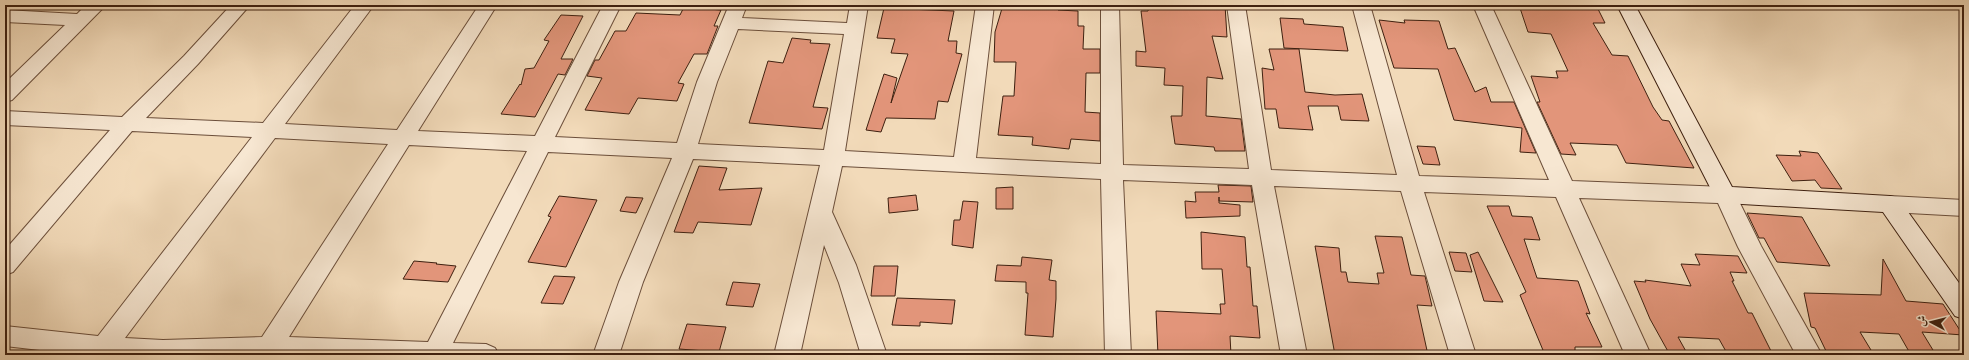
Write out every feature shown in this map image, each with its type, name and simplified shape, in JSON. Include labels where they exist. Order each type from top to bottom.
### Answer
[{"type":"street","points":[[5,95],[96,5]]},
{"type":"street","points":[[5,266],[127,124],[192,60],[240,5]]},
{"type":"street","points":[[104,347],[268,130],[365,5]]},
{"type":"street","points":[[267,351],[488,5]]},
{"type":"street","points":[[435,354],[612,5]]},
{"type":"street","points":[[787,355],[833,158],[859,5]]},
{"type":"street","points":[[964,164],[985,5]]},
{"type":"street","points":[[1110,5],[1112,172],[1118,355]]},
{"type":"street","points":[[1236,5],[1261,176],[1294,355]]},
{"type":"street","points":[[1361,5],[1410,183],[1463,355]]},
{"type":"street","points":[[1482,5],[1638,355]]},
{"type":"street","points":[[1626,5],[1726,195],[1750,247],[1809,355]]},
{"type":"street","points":[[606,355],[631,282],[686,150],[708,82],[735,14],[854,29]]},
{"type":"street","points":[[5,16],[80,20]]},
{"type":"street","points":[[5,118],[403,136],[1112,172],[1261,176],[1726,195],[1964,208]]},
{"type":"street","points":[[1890,204],[1964,309]]},
{"type":"street","points":[[821,213],[834,239],[850,279],[874,355]]},
{"type":"street","points":[[5,336],[104,347],[162,350],[486,355]]},
{"type":"building","points":[[1003,5],[1058,5],[1058,10],[1078,11],[1078,26],[1084,26],[1083,49],[1100,49],[1100,73],[1086,73],[1085,112],[1100,113],[1100,141],[1071,139],[1069,149],[1032,145],[1033,137],[998,135],[1003,96],[1014,96],[1016,62],[994,62],[995,32]]},
{"type":"building","points":[[1149,5],[1225,5],[1227,37],[1212,36],[1223,79],[1207,77],[1206,116],[1241,119],[1245,151],[1215,151],[1214,147],[1175,144],[1171,116],[1182,116],[1183,86],[1164,85],[1165,68],[1136,66],[1136,51],[1146,52],[1141,11],[1148,11]]},
{"type":"building","points":[[1519,5],[1596,5],[1605,23],[1593,23],[1612,55],[1628,56],[1653,107],[1662,120],[1669,121],[1694,168],[1626,163],[1617,145],[1570,143],[1576,155],[1561,154],[1537,102],[1540,102],[1531,76],[1558,78],[1556,71],[1568,71],[1551,34],[1528,32]]},
{"type":"building","points":[[684,7],[721,10],[714,26],[718,26],[707,54],[694,54],[678,83],[684,84],[677,101],[638,98],[629,114],[585,110],[602,78],[587,76],[595,60],[599,60],[615,31],[626,31],[636,13],[680,15]]},
{"type":"building","points":[[884,8],[954,11],[948,41],[957,41],[956,53],[962,54],[948,102],[938,101],[935,119],[886,118],[881,132],[866,130],[884,74],[897,78],[891,103],[908,54],[891,53],[895,39],[877,38]]},
{"type":"building","points":[[561,15],[583,16],[561,59],[573,59],[565,75],[558,74],[535,117],[501,114],[520,84],[521,85],[525,69],[534,68],[549,41],[544,40]]},
{"type":"building","points":[[1280,18],[1303,19],[1304,24],[1343,27],[1348,51],[1284,48]]},
{"type":"building","points":[[1379,20],[1405,23],[1404,20],[1439,21],[1448,49],[1455,48],[1475,92],[1486,87],[1491,102],[1514,102],[1536,153],[1520,152],[1522,128],[1454,120],[1438,69],[1394,68]]},
{"type":"building","points":[[792,38],[811,40],[810,43],[830,44],[813,107],[828,108],[822,129],[749,123],[768,61],[783,63]]},
{"type":"building","points":[[1269,49],[1299,49],[1305,92],[1335,95],[1362,94],[1369,121],[1341,120],[1338,106],[1308,106],[1313,130],[1279,128],[1276,109],[1265,109],[1262,68],[1274,70]]},
{"type":"building","points":[[1417,146],[1435,147],[1440,165],[1423,164]]},
{"type":"building","points":[[1799,151],[1818,153],[1842,189],[1821,188],[1815,180],[1792,181],[1776,155],[1801,156]]},
{"type":"building","points":[[699,166],[727,168],[719,190],[762,188],[751,225],[698,222],[693,233],[674,232]]},
{"type":"building","points":[[1218,185],[1251,186],[1253,202],[1219,201],[1219,203],[1240,205],[1240,216],[1186,218],[1185,201],[1196,202],[1195,192],[1219,192]]},
{"type":"building","points":[[1013,187],[1013,209],[996,209],[996,188]]},
{"type":"building","points":[[916,195],[918,210],[889,213],[888,198]]},
{"type":"building","points":[[559,196],[597,200],[566,267],[528,262],[551,217],[548,216]]},
{"type":"building","points":[[626,197],[643,198],[636,213],[620,211]]},
{"type":"building","points":[[963,201],[978,202],[973,248],[952,245],[954,220],[960,220]]},
{"type":"building","points":[[1487,206],[1509,206],[1512,216],[1532,217],[1540,240],[1524,239],[1537,278],[1578,281],[1590,314],[1586,313],[1602,347],[1575,347],[1575,355],[1545,355],[1520,295],[1526,292]]},
{"type":"building","points":[[1747,213],[1802,217],[1830,266],[1777,262],[1764,238],[1759,238]]},
{"type":"building","points":[[1201,232],[1245,237],[1247,267],[1250,267],[1253,306],[1257,306],[1260,338],[1230,336],[1231,355],[1158,355],[1156,311],[1221,314],[1220,304],[1225,304],[1222,269],[1202,269]]},
{"type":"building","points":[[1375,236],[1402,237],[1411,275],[1425,276],[1432,306],[1417,305],[1428,355],[1335,355],[1315,246],[1339,248],[1341,272],[1346,272],[1348,282],[1379,284],[1377,273],[1384,273]]},
{"type":"building","points":[[1449,252],[1466,253],[1472,272],[1455,271]]},
{"type":"building","points":[[1478,252],[1503,302],[1484,301],[1470,255]]},
{"type":"building","points":[[1695,254],[1738,256],[1747,273],[1730,272],[1734,281],[1732,281],[1748,313],[1752,313],[1773,355],[1728,355],[1719,339],[1678,337],[1688,355],[1670,355],[1650,319],[1634,281],[1646,282],[1645,280],[1691,286],[1681,264],[1700,265]]},
{"type":"building","points":[[1022,257],[1052,260],[1049,280],[1056,281],[1053,337],[1025,335],[1028,293],[1026,293],[1026,282],[995,281],[997,265],[1021,266]]},
{"type":"building","points":[[1883,259],[1906,301],[1943,304],[1963,335],[1922,332],[1936,355],[1911,355],[1899,334],[1860,332],[1874,355],[1826,351],[1815,328],[1811,327],[1804,293],[1881,295]]},
{"type":"building","points":[[414,261],[456,266],[448,282],[403,279]]},
{"type":"building","points":[[874,266],[898,266],[895,296],[871,296]]},
{"type":"building","points":[[554,276],[575,277],[563,304],[541,303]]},
{"type":"building","points":[[733,282],[760,284],[753,307],[726,305]]},
{"type":"building","points":[[897,298],[955,300],[952,324],[920,322],[920,326],[892,325]]},
{"type":"building","points":[[687,324],[726,327],[719,352],[679,349]]}]
